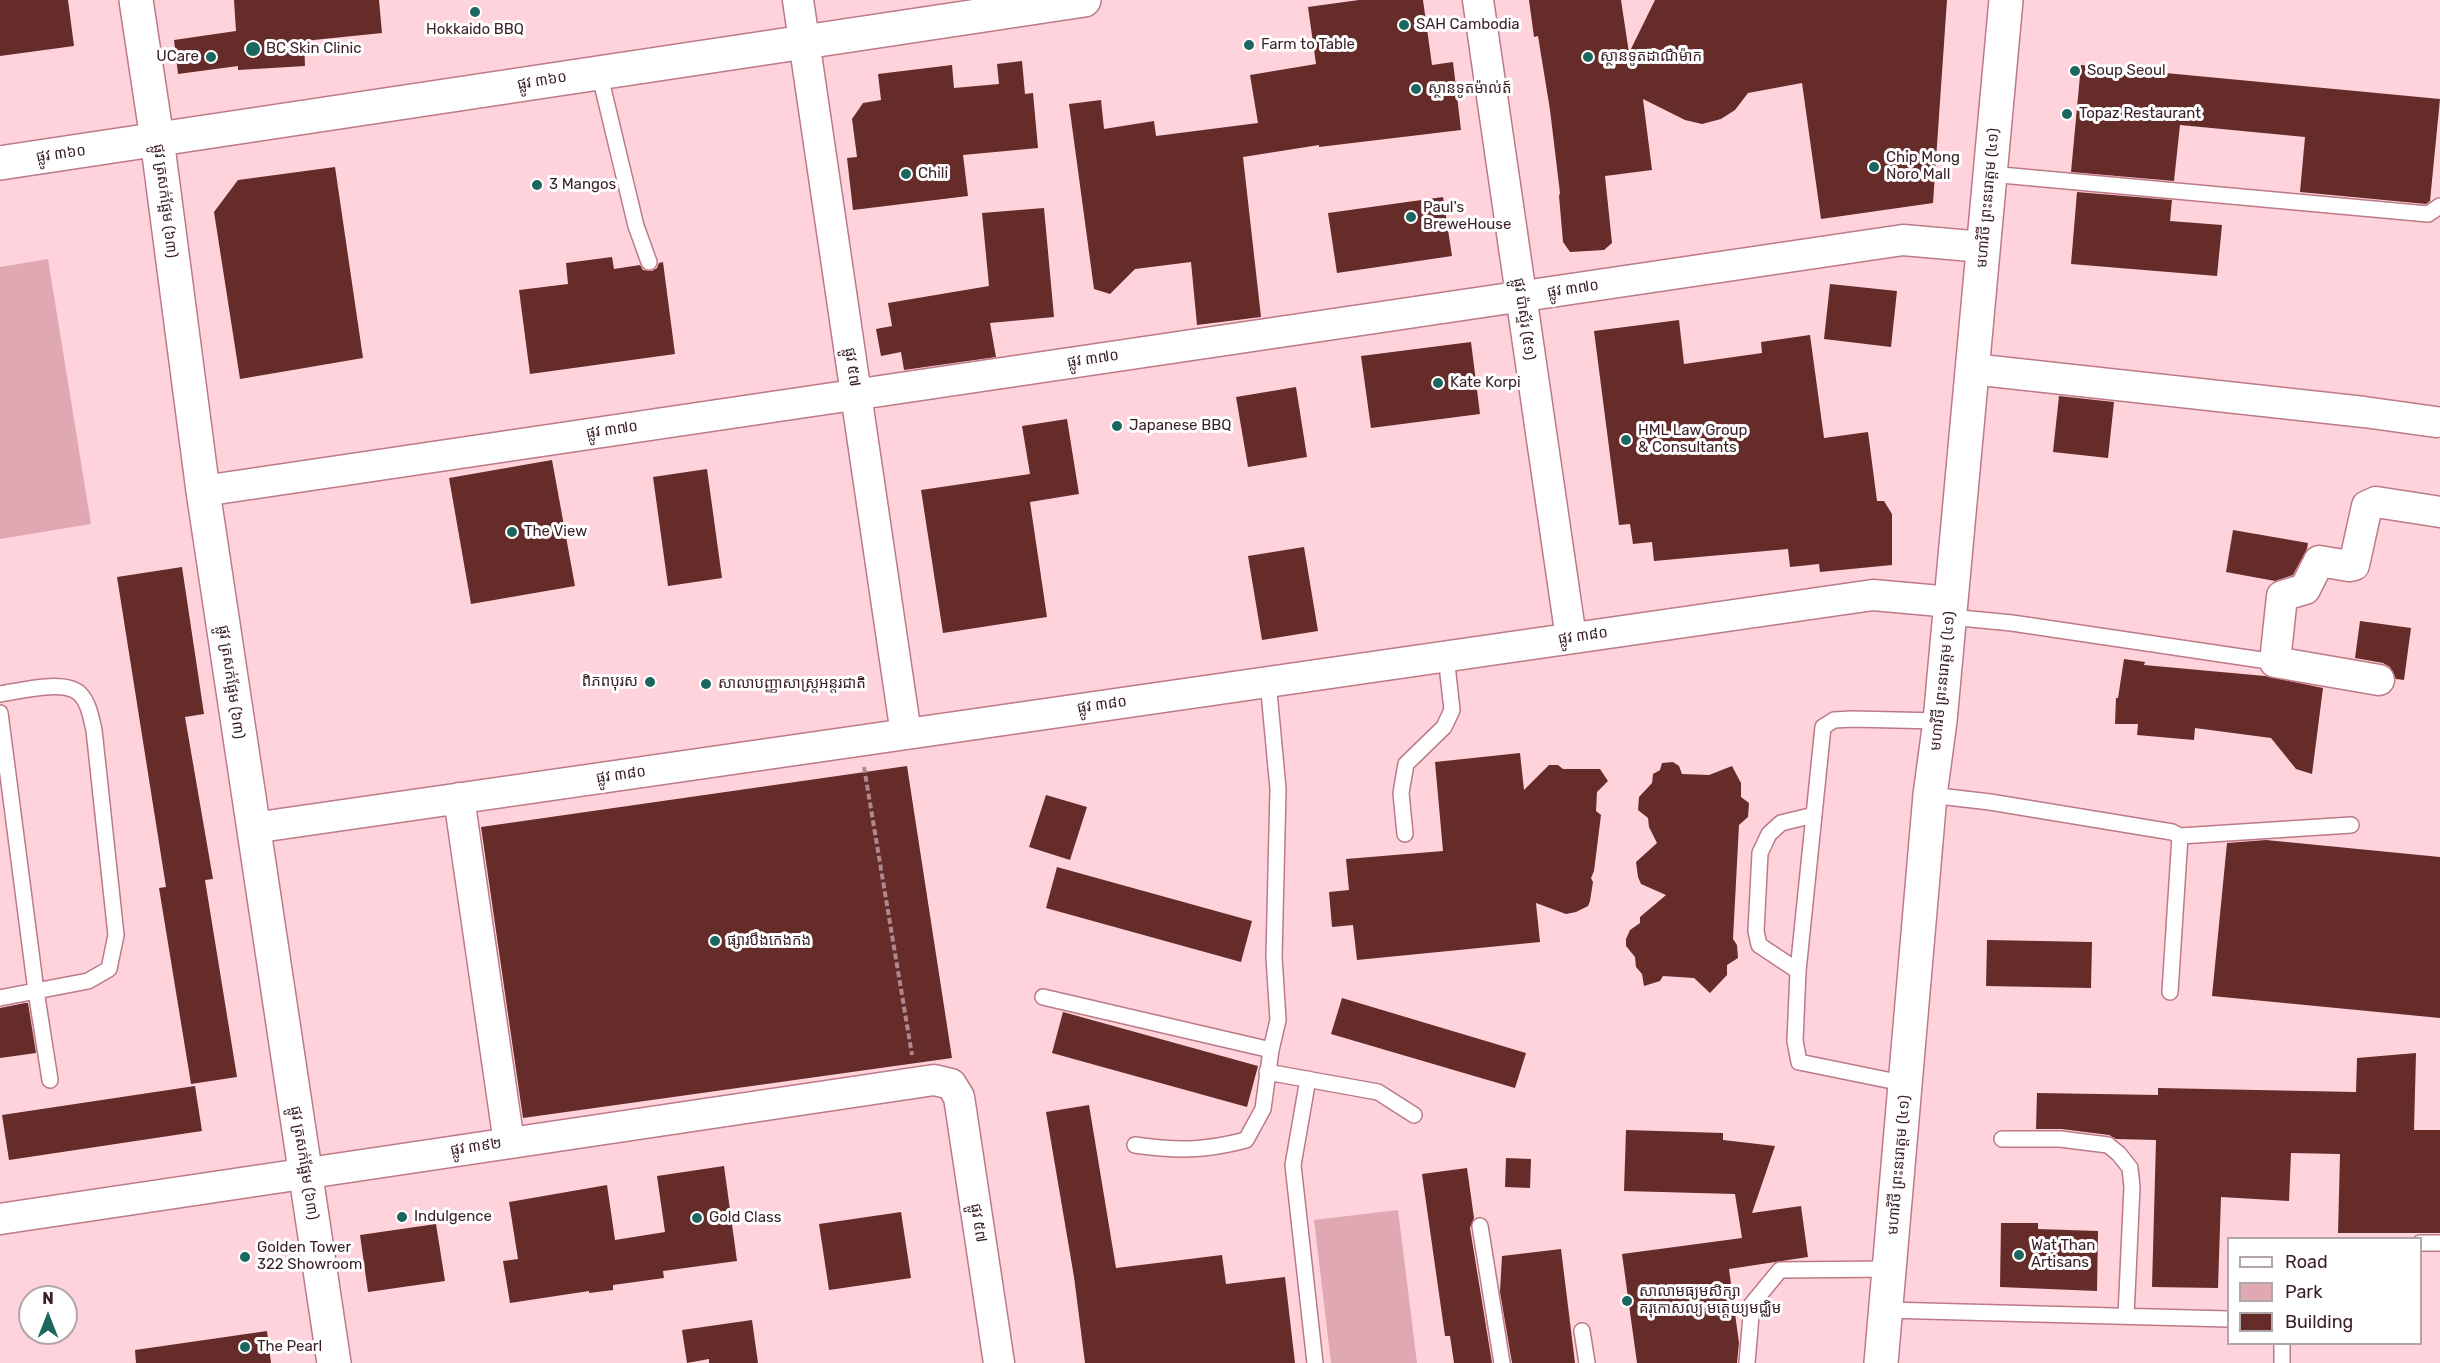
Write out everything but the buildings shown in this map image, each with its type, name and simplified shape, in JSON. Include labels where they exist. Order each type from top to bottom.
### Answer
[{"type":"street","name":"ផ្លូវ ត្រសក់ផ្អែម (៦៣)","points":[[136,0],[157,139],[203,491],[334,1363]]},
{"type":"street","name":"ផ្លូវ ៥៧","points":[[798,0],[906,734]]},
{"type":"street","name":"ផ្លូវ ៣៦០","points":[[0,163],[1084,0]]},
{"type":"street","name":"ផ្លូវ ប៉ាស្ទ័រ (៥១)","points":[[1478,0],[1571,638]]},
{"type":"street","name":"មហាវិថី ព្រះនរោត្តម (៤១)","points":[[1881,1363],[1907,1084],[1930,795],[1940,721],[2006,0]]},
{"type":"street","name":"ផ្លូវ ៣៧០","points":[[203,491],[1903,240],[1983,247]]},
{"type":"street","points":[[1972,369],[2436,422]]},
{"type":"street","points":[[2379,680],[2275,662],[2282,596],[2305,589],[2319,561],[2354,565],[2367,506],[2376,502],[2440,512]]},
{"type":"street","name":"ផ្លូវ ៣៨០","points":[[253,828],[1873,595],[1950,610]]},
{"type":"street","points":[[459,798],[509,1143]]},
{"type":"street","name":"ផ្លូវ ៣៩២","points":[[0,1219],[934,1080],[951,1084]]},
{"type":"street","name":"ផ្លូវ ៥៧","points":[[951,1084],[959,1097],[994,1362]]},
{"type":"lane","points":[[599,72],[636,226],[649,262]]},
{"type":"lane","points":[[1990,174],[2428,214],[2440,206]]},
{"type":"lane","points":[[1950,610],[2012,623],[2275,662]]},
{"type":"lane","points":[[1406,834],[1401,793],[1406,764],[1444,727],[1452,710],[1446,656]]},
{"type":"lane","points":[[1135,1145],[1172,1151],[1215,1148],[1246,1140],[1263,1109],[1270,1050],[1278,1020],[1275,957],[1278,789],[1268,681]]},
{"type":"lane","points":[[0,694],[62,686],[79,693],[87,706],[94,730],[116,934],[109,969],[87,981],[0,998]]},
{"type":"lane","points":[[0,713],[36,991],[50,1080]]},
{"type":"lane","points":[[1907,1084],[1799,1062],[1795,1041],[1798,971],[1823,727],[1834,720],[1852,719],[1940,721]]},
{"type":"lane","points":[[1930,795],[1990,802],[2161,830],[2180,836],[2351,825]]},
{"type":"lane","points":[[1798,971],[1759,945],[1756,931],[1760,853],[1769,834],[1781,823],[1814,815]]},
{"type":"lane","points":[[2170,992],[2180,836]]},
{"type":"lane","points":[[1043,997],[1270,1050]]},
{"type":"lane","points":[[1267,1072],[1378,1092],[1414,1115]]},
{"type":"lane","points":[[1308,1079],[1293,1165],[1315,1363]]},
{"type":"lane","points":[[2002,1138],[2060,1139],[2108,1145],[2130,1168],[2132,1187],[2126,1316]]},
{"type":"lane","points":[[1480,1226],[1502,1363]]},
{"type":"lane","points":[[2422,1243],[2440,1243]]},
{"type":"lane","points":[[1747,1363],[1752,1304],[1780,1270],[1890,1269]]},
{"type":"lane","points":[[1886,1310],[2227,1319]]},
{"type":"lane","points":[[1582,1331],[1587,1363]]},
{"type":"lane","points":[[2282,1345],[2282,1363]]},
{"type":"path","points":[[859,740],[916,1083]]},
{"type":"green space","points":[[48,259],[91,524],[0,539],[0,267]]},
{"type":"green space","points":[[1398,1210],[1417,1363],[1331,1363],[1314,1220]]},
{"type":"place","name":"Hokkaido BBQ","points":[[475,12]]},
{"type":"place","name":"SAH Cambodia","points":[[1404,25]]},
{"type":"place","name":"Farm to Table","points":[[1249,45]]},
{"type":"place","name":"BC Skin Clinic","points":[[253,49]]},
{"type":"place","name":"UCare","points":[[211,57]]},
{"type":"place","name":"ស្ថានទូតដាណឺម៉ាក","points":[[1588,57]]},
{"type":"place","name":"Soup Seoul","points":[[2075,71]]},
{"type":"place","name":"ស្ថានទូតម៉ាល់ត៍","points":[[1416,89]]},
{"type":"place","name":"Topaz Restaurant","points":[[2067,114]]},
{"type":"place","name":"Chip Mong Noro Mall","points":[[1874,167]]},
{"type":"place","name":"Chili","points":[[906,174]]},
{"type":"place","name":"3 Mangos","points":[[537,185]]},
{"type":"place","name":"Paul's BreweHouse","points":[[1411,217]]},
{"type":"place","name":"Kate Korpi","points":[[1438,383]]},
{"type":"place","name":"Japanese BBQ","points":[[1117,426]]},
{"type":"place","name":"HML Law Group & Consultants","points":[[1626,440]]},
{"type":"place","name":"The View","points":[[512,532]]},
{"type":"place","name":"ពិភពបុរស","points":[[650,682]]},
{"type":"place","name":"សាលាបញ្ញាសាស្ត្រអន្តរជាតិ","points":[[706,684]]},
{"type":"place","name":"ផ្សារបឹងកេងកង","points":[[715,941]]},
{"type":"place","name":"Indulgence","points":[[402,1217]]},
{"type":"place","name":"Gold Class","points":[[697,1218]]},
{"type":"place","name":"Wat Than Artisans","points":[[2019,1255]]},
{"type":"place","name":"Golden Tower 322 Showroom","points":[[245,1257]]},
{"type":"place","name":"សាលាមធ្យមសិក្សា គរុកោសល្យ មត្តេយ្យមជ្ឈិម","points":[[1627,1301]]},
{"type":"place","name":"The Pearl","points":[[245,1347]]}]
